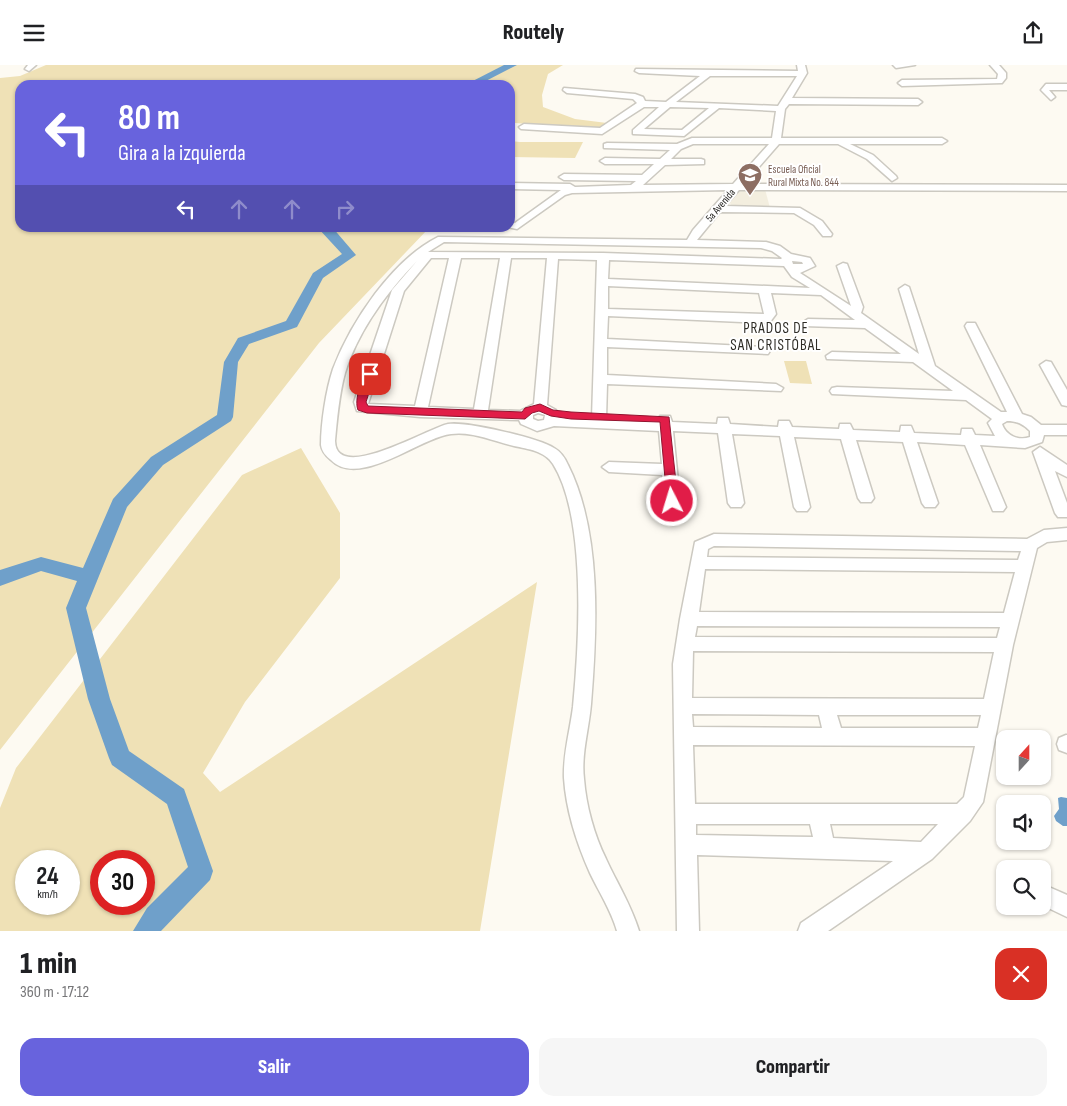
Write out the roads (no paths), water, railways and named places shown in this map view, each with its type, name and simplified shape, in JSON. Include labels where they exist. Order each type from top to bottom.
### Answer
[{"type":"street","points":[[896,66],[911,65]]},
{"type":"street","points":[[524,127],[602,131],[642,104],[783,105],[916,100],[902,83],[945,86],[985,85],[999,81],[1002,78],[1002,73],[994,65]]},
{"type":"street","points":[[639,71],[708,74],[802,69]]},
{"type":"street","points":[[776,141],[783,105],[802,69]]},
{"type":"street","points":[[708,74],[668,104],[636,132],[684,133],[717,105]]},
{"type":"street","points":[[1051,97],[1045,90],[1046,87],[1067,87]]},
{"type":"street","points":[[566,90],[635,97],[640,99],[642,104]]},
{"type":"street","points":[[634,188],[678,147],[692,141],[942,141]]},
{"type":"street","points":[[776,141],[832,143],[850,147],[870,157],[892,178]]},
{"type":"street","name":"5a Avenida","points":[[693,242],[692,240],[717,209],[776,141]]},
{"type":"street","points":[[607,146],[678,147]]},
{"type":"street","points":[[605,161],[701,162]]},
{"type":"street","points":[[564,177],[646,178]]},
{"type":"street","points":[[515,186],[599,189]]},
{"type":"street","points":[[515,225],[561,193],[572,189],[1067,188]]},
{"type":"street","points":[[717,209],[796,210],[818,223],[827,233]]},
{"type":"street","points":[[628,931],[596,862],[575,788],[574,753],[582,707],[586,637],[583,539],[572,491],[560,463],[552,454],[540,447],[472,429],[450,429],[435,433],[375,460],[362,463],[350,463],[337,458],[331,453],[328,445],[334,392],[345,355],[397,274],[418,253],[435,242],[449,238],[768,244],[778,248],[790,261],[796,275],[806,275],[823,292],[969,396],[998,424],[1004,437],[1030,438],[1067,430]]},
{"type":"street","points":[[420,412],[456,254]]},
{"type":"street","points":[[554,255],[545,425],[537,426],[526,421],[525,416],[367,410],[362,408],[361,402],[398,290],[428,255],[506,254],[806,260],[809,266],[806,275]]},
{"type":"street","points":[[480,414],[506,254]]},
{"type":"street","points":[[599,420],[603,256]]},
{"type":"street","points":[[843,265],[856,307],[855,314]]},
{"type":"street","points":[[602,282],[823,292]]},
{"type":"street","points":[[602,312],[766,319],[770,314],[764,289]]},
{"type":"street","points":[[905,289],[930,369]]},
{"type":"street","points":[[808,323],[868,324]]},
{"type":"street","points":[[971,326],[1017,417],[1029,422],[1030,438],[1042,454],[1063,513]]},
{"type":"street","points":[[601,343],[764,351]]},
{"type":"street","points":[[832,356],[916,358]]},
{"type":"street","points":[[1046,365],[1067,402]]},
{"type":"street","points":[[1053,377],[1067,383]]},
{"type":"street","points":[[600,379],[776,388]]},
{"type":"street","points":[[837,391],[969,396]]},
{"type":"street","points":[[547,414],[599,420],[1030,438],[1067,461]]},
{"type":"street","points":[[969,435],[990,433],[998,424],[1017,417]]},
{"type":"street","points":[[666,423],[672,501]]},
{"type":"street","points":[[724,425],[736,503]]},
{"type":"street","points":[[785,428],[802,507]]},
{"type":"street","points":[[846,430],[866,498]]},
{"type":"street","points":[[908,433],[930,503]]},
{"type":"street","points":[[969,435],[998,507]]},
{"type":"street","points":[[1042,454],[1067,472]]},
{"type":"street","points":[[609,467],[670,470]]},
{"type":"street","points":[[688,931],[682,664],[688,619],[702,546],[714,539],[1030,545],[1044,536],[1067,534]]},
{"type":"street","points":[[871,543],[879,564]]},
{"type":"street","points":[[809,931],[925,852],[973,802],[1004,645],[1030,545]]},
{"type":"street","points":[[699,563],[1025,566]]},
{"type":"street","points":[[688,619],[1011,620]]},
{"type":"street","points":[[842,620],[848,644]]},
{"type":"street","points":[[684,644],[1004,645]]},
{"type":"street","points":[[684,707],[992,707]]},
{"type":"street","points":[[826,707],[834,737]]},
{"type":"street","points":[[685,736],[987,737]]},
{"type":"street","points":[[685,814],[963,814]]},
{"type":"street","points":[[818,814],[825,847]]},
{"type":"street","points":[[686,845],[825,847],[925,852]]},
{"type":"street","points":[[1051,899],[1067,907]]},
{"type":"water","points":[[1058,798],[1067,798],[1067,826],[1063,826],[1056,821],[1054,816],[1059,809]]},
{"type":"waterway","points":[[480,80],[512,65]]},
{"type":"waterway","points":[[89,577],[119,504],[157,461],[225,417],[231,362],[243,341],[292,324],[318,276],[350,255],[328,232]]},
{"type":"waterway","points":[[0,578],[41,564],[89,577]]},
{"type":"waterway","points":[[89,577],[76,608],[99,699],[120,758],[176,797],[201,871],[156,917],[146,931]]},
{"type":"place","name":"Escuela Oficial Rural Mixta No. 844","points":[[750,196]]},
{"type":"district","name":"PRADOS DE SAN CRISTÓBAL","points":[[776,336]]}]
